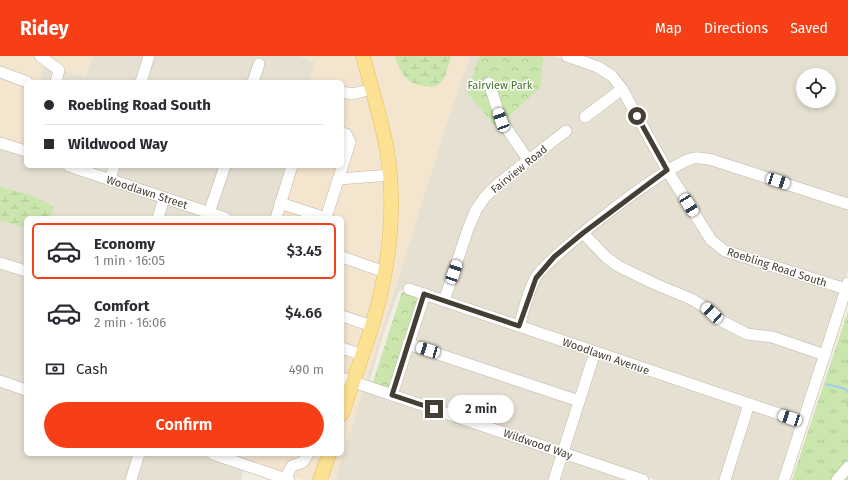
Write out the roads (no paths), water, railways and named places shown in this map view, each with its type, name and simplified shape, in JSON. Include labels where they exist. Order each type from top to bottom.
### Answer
[{"type":"main road","points":[[344,400],[347,380],[362,355],[372,326],[385,272],[391,215],[390,175],[384,137],[363,56]]},
{"type":"main road","points":[[320,480],[328,456]]},
{"type":"street","points":[[40,56],[59,70],[56,80]]},
{"type":"street","points":[[142,80],[149,56]]},
{"type":"street","name":"Roebling Road South","points":[[567,56],[598,67],[612,76],[622,89],[667,170],[711,240],[726,251],[847,286]]},
{"type":"street","points":[[254,80],[259,64]]},
{"type":"street","points":[[0,72],[24,81]]},
{"type":"street","points":[[489,83],[501,120],[529,161]]},
{"type":"street","points":[[344,92],[352,94],[372,89]]},
{"type":"street","points":[[585,117],[622,89]]},
{"type":"street","name":"Fairview Road","points":[[444,301],[476,210],[485,197],[499,183],[566,131]]},
{"type":"street","points":[[344,134],[346,134],[350,142],[344,162]]},
{"type":"street","points":[[0,143],[24,151]]},
{"type":"street","points":[[519,326],[536,278],[554,257],[583,233],[667,170],[694,158],[709,159],[848,204]]},
{"type":"street","name":"Woodlawn Street","points":[[75,168],[218,216]]},
{"type":"street","points":[[110,180],[113,168]]},
{"type":"street","points":[[209,213],[224,168]]},
{"type":"street","points":[[277,216],[291,168]]},
{"type":"street","points":[[327,216],[342,168]]},
{"type":"street","points":[[339,179],[390,175]]},
{"type":"street","points":[[159,216],[164,198]]},
{"type":"street","points":[[280,203],[320,216]]},
{"type":"street","points":[[583,233],[606,257],[618,266],[691,299],[706,308],[718,319],[747,334],[772,337],[825,355]]},
{"type":"street","points":[[344,258],[385,272]]},
{"type":"street","points":[[0,263],[24,271]]},
{"type":"street","points":[[784,480],[847,286]]},
{"type":"street","name":"Woodlawn Avenue","points":[[409,289],[803,422]]},
{"type":"street","points":[[392,395],[424,294]]},
{"type":"street","points":[[344,317],[372,326]]},
{"type":"street","points":[[408,344],[579,401]]},
{"type":"street","points":[[344,349],[362,355]]},
{"type":"street","points":[[554,480],[595,352]]},
{"type":"street","name":"Wildwood Way","points":[[347,380],[643,480]]},
{"type":"street","points":[[0,381],[24,389]]},
{"type":"street","points":[[725,480],[749,404]]},
{"type":"street","points":[[131,480],[138,456]]},
{"type":"street","points":[[219,456],[287,479],[292,466],[303,462],[307,456]]},
{"type":"street","points":[[837,480],[848,467]]},
{"type":"waterway","points":[[826,384],[846,389],[848,392]]},
{"type":"waterway","points":[[848,400],[848,406]]},
{"type":"park label","name":"Fairview Park","points":[[500,85]]}]
